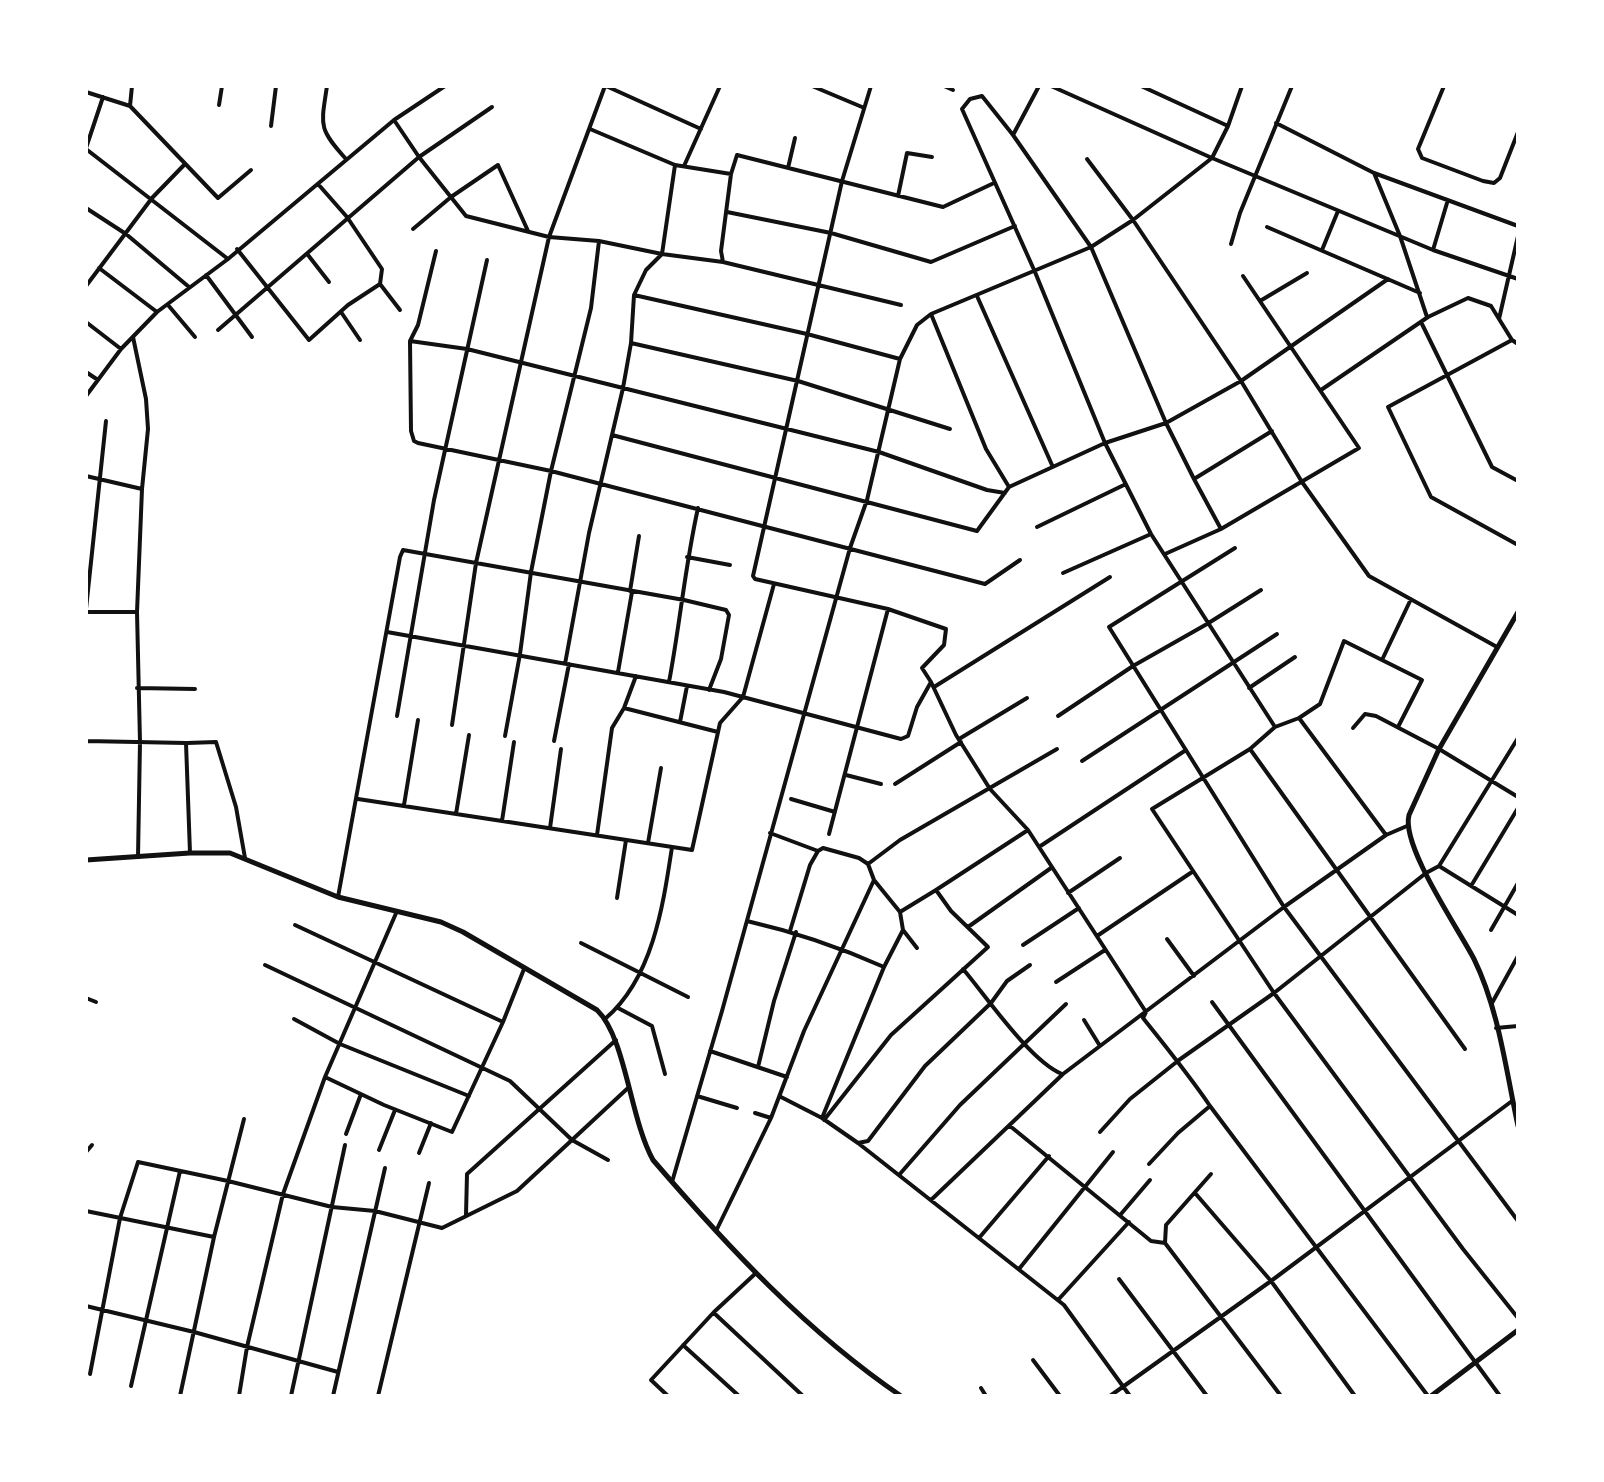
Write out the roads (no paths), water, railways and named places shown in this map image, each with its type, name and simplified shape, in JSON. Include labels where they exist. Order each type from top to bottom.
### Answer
[{"type":"street","points":[[130,106],[132,86]]},
{"type":"street","points":[[219,105],[222,86]]},
{"type":"street","points":[[271,126],[276,86]]},
{"type":"street","points":[[327,86],[322,123],[326,137],[346,159]]},
{"type":"street","points":[[86,396],[121,349],[157,312],[228,259],[394,120],[445,86]]},
{"type":"street","points":[[452,725],[476,563],[549,237],[606,86],[701,129]]},
{"type":"street","points":[[684,166],[720,86]]},
{"type":"street","points":[[812,86],[862,107]]},
{"type":"street","points":[[871,86],[862,107],[842,181],[753,576],[774,584],[888,609],[946,629],[944,645],[922,668],[990,789],[1028,830],[1146,1012]]},
{"type":"street","points":[[944,86],[953,90]]},
{"type":"street","points":[[1013,135],[1039,86]]},
{"type":"street","points":[[1051,86],[1212,158],[1433,250],[1518,279]]},
{"type":"street","points":[[1141,86],[1228,126]]},
{"type":"street","points":[[672,1182],[850,548],[867,500],[900,359],[917,325],[931,314],[1091,247],[1133,220],[1212,158],[1228,126],[1242,86]]},
{"type":"street","points":[[1231,244],[1292,86]]},
{"type":"street","points":[[1444,86],[1418,149],[1422,158],[1494,183],[1500,178],[1518,132]]},
{"type":"street","points":[[86,92],[130,106],[218,198],[251,170]]},
{"type":"street","points":[[1221,529],[1166,423],[1091,247],[1013,135],[982,96],[975,96],[964,103],[962,109],[1035,272],[1105,443],[1151,534],[1275,727]]},
{"type":"street","points":[[103,97],[86,148],[228,259]]},
{"type":"street","points":[[218,330],[419,157],[492,107]]},
{"type":"street","points":[[394,120],[466,216],[549,237],[599,241],[723,262],[901,305]]},
{"type":"street","points":[[1276,123],[1374,173],[1518,226]]},
{"type":"street","points":[[590,129],[675,165],[731,174]]},
{"type":"street","points":[[788,168],[795,138]]},
{"type":"street","points":[[898,196],[907,153],[932,157]]},
{"type":"street","points":[[723,262],[721,251],[726,212],[737,155],[943,207],[994,183]]},
{"type":"street","points":[[1087,159],[1133,220],[1241,381],[1302,482],[1369,576],[1499,648]]},
{"type":"street","points":[[86,286],[152,198],[185,164]]},
{"type":"street","points":[[413,229],[451,197],[498,165],[528,231]]},
{"type":"street","points":[[554,741],[600,485],[623,388],[631,343],[634,295],[646,270],[662,254],[675,165]]},
{"type":"street","points":[[1374,173],[1428,317]]},
{"type":"street","points":[[318,184],[347,217],[382,269],[380,284],[400,310]]},
{"type":"street","points":[[1433,250],[1447,202]]},
{"type":"street","points":[[86,208],[126,234],[189,287]]},
{"type":"street","points":[[1322,250],[1339,210]]},
{"type":"street","points":[[726,212],[831,233],[931,262],[1015,226]]},
{"type":"street","points":[[1267,227],[1420,293]]},
{"type":"street","points":[[1499,319],[1518,236]]},
{"type":"street","points":[[505,736],[531,572],[551,471],[591,308],[599,241]]},
{"type":"street","points":[[237,249],[309,340],[341,311],[380,284]]},
{"type":"street","points":[[436,251],[418,325],[410,341],[414,441],[497,462],[551,471],[764,524],[985,584],[1020,560]]},
{"type":"street","points":[[307,255],[329,282]]},
{"type":"street","points":[[397,716],[434,500],[487,260]]},
{"type":"street","points":[[99,268],[157,312]]},
{"type":"street","points":[[1260,301],[1307,273]]},
{"type":"street","points":[[206,275],[252,337]]},
{"type":"street","points":[[1165,554],[1221,529],[1359,448],[1243,276]]},
{"type":"street","points":[[612,435],[977,531],[1009,487],[1105,443],[1166,423],[1241,381],[1388,279]]},
{"type":"street","points":[[634,295],[807,334],[900,359]]},
{"type":"street","points":[[977,296],[1052,465]]},
{"type":"street","points":[[1320,390],[1428,317],[1468,298],[1491,306],[1512,340],[1518,344]]},
{"type":"street","points":[[167,304],[195,337]]},
{"type":"street","points":[[341,311],[360,340]]},
{"type":"street","points":[[931,314],[986,449],[1009,487]]},
{"type":"street","points":[[86,322],[121,349]]},
{"type":"street","points":[[1421,322],[1492,467],[1518,481]]},
{"type":"street","points":[[133,337],[146,399],[148,429],[137,612],[140,742],[138,857]]},
{"type":"street","points":[[1512,340],[1388,407],[1431,497],[1518,545]]},
{"type":"street","points":[[410,341],[467,349],[879,452],[987,490],[1005,493]]},
{"type":"street","points":[[631,343],[798,381],[950,429]]},
{"type":"street","points":[[86,372],[98,380]]},
{"type":"street","points":[[106,421],[86,610],[137,612]]},
{"type":"street","points":[[1194,479],[1272,431]]},
{"type":"street","points":[[86,476],[142,489]]},
{"type":"street","points":[[1037,527],[1126,484]]},
{"type":"street","points":[[669,682],[684,600],[687,557],[698,508]]},
{"type":"street","points":[[1063,573],[1151,534]]},
{"type":"street","points":[[618,672],[639,536]]},
{"type":"street","points":[[1235,548],[1109,627],[1284,907],[1518,1221]]},
{"type":"street","points":[[338,897],[403,550],[684,600],[729,612],[721,659],[709,690]]},
{"type":"street","points":[[687,557],[730,565]]},
{"type":"street","points":[[387,632],[743,697],[901,739],[908,736],[917,707],[932,684],[1110,577]]},
{"type":"street","points":[[357,799],[690,851],[694,848],[720,723],[743,697],[774,584]]},
{"type":"street","points":[[1058,716],[1133,666],[1261,590]]},
{"type":"street","points":[[1382,660],[1411,599]]},
{"type":"street","points":[[829,834],[888,609]]},
{"type":"street","points":[[1518,612],[1439,749],[1407,826],[1426,873],[1475,961],[1491,1005],[1518,1123]]},
{"type":"street","points":[[1082,761],[1277,634]]},
{"type":"street","points":[[1398,727],[1422,680],[1344,641],[1320,704],[1299,718],[1275,727],[1250,749],[1152,809],[1274,993],[1463,1249],[1518,1318]]},
{"type":"street","points":[[86,646],[86,804]]},
{"type":"street","points":[[1249,688],[1295,657]]},
{"type":"street","points":[[597,835],[612,728],[624,708],[636,676]]},
{"type":"street","points":[[680,722],[687,686]]},
{"type":"street","points":[[137,688],[195,689]]},
{"type":"street","points":[[895,784],[1027,698]]},
{"type":"street","points":[[624,708],[718,732]]},
{"type":"street","points":[[1353,728],[1365,714],[1376,716],[1439,749],[1518,797]]},
{"type":"street","points":[[1299,718],[1386,835]]},
{"type":"street","points":[[404,806],[418,720]]},
{"type":"street","points":[[456,814],[469,735]]},
{"type":"street","points":[[1100,1132],[1130,1099],[1179,1060],[1274,993],[1368,917],[1439,866],[1518,738]]},
{"type":"street","points":[[86,741],[216,742],[236,807],[245,858]]},
{"type":"street","points":[[502,821],[514,742]]},
{"type":"street","points":[[186,743],[190,853]]},
{"type":"street","points":[[550,828],[561,749]]},
{"type":"street","points":[[868,864],[900,840],[1057,749]]},
{"type":"street","points":[[1250,749],[1465,1049]]},
{"type":"street","points":[[1039,847],[1186,750]]},
{"type":"street","points":[[648,843],[661,768]]},
{"type":"street","points":[[846,775],[881,784]]},
{"type":"street","points":[[791,799],[835,812]]},
{"type":"street","points":[[1471,886],[1518,808]]},
{"type":"street","points":[[931,1200],[1063,1074],[1335,870],[1386,835],[1407,826]]},
{"type":"street","points":[[900,912],[1028,830]]},
{"type":"street","points":[[770,833],[818,851]]},
{"type":"street","points":[[617,898],[626,840]]},
{"type":"street","points":[[606,1018],[623,1003],[657,930],[672,847]]},
{"type":"street","points":[[758,1067],[810,865],[818,851],[823,848],[859,858],[868,864],[874,880],[900,912],[903,930],[917,948]]},
{"type":"street","points":[[86,860],[230,853],[338,897],[441,922],[570,993],[606,1018],[616,1040],[643,1141],[653,1160],[757,1272],[827,1339],[862,1369],[901,1396]]},
{"type":"street","points":[[1068,893],[1120,858]]},
{"type":"street","points":[[1439,866],[1518,915]]},
{"type":"street","points":[[967,927],[1051,868]]},
{"type":"street","points":[[1097,936],[1192,872]]},
{"type":"street","points":[[717,1229],[781,1097],[841,948],[874,880]]},
{"type":"street","points":[[1491,930],[1518,883]]},
{"type":"street","points":[[823,1119],[891,1035],[988,947],[951,911],[936,890]]},
{"type":"street","points":[[1023,945],[1079,908]]},
{"type":"street","points":[[239,1396],[247,1347],[283,1194],[325,1077],[397,911]]},
{"type":"street","points":[[747,921],[841,948],[884,967]]},
{"type":"street","points":[[295,925],[503,1022]]},
{"type":"street","points":[[823,1119],[884,967],[903,930]]},
{"type":"street","points":[[1167,939],[1194,976]]},
{"type":"street","points":[[581,943],[688,997]]},
{"type":"street","points":[[1056,982],[1105,950]]},
{"type":"street","points":[[1491,1005],[1518,956]]},
{"type":"street","points":[[265,965],[510,1081],[572,1140],[608,1160]]},
{"type":"street","points":[[858,1143],[868,1141],[925,1066],[991,1003],[1007,981],[1030,965]]},
{"type":"street","points":[[325,1077],[395,1110],[452,1132],[524,969]]},
{"type":"street","points":[[963,969],[1024,1043],[1051,1070],[1063,1074]]},
{"type":"street","points":[[86,998],[96,1002]]},
{"type":"street","points":[[1212,1002],[1500,1396]]},
{"type":"street","points":[[899,1175],[960,1105],[1066,1004]]},
{"type":"street","points":[[618,1008],[652,1026],[665,1074]]},
{"type":"street","points":[[1146,1012],[1143,1018],[1179,1060],[1210,1106],[1430,1396],[1518,1330]]},
{"type":"street","points":[[294,1019],[340,1044],[469,1096]]},
{"type":"street","points":[[1084,1020],[1100,1046]]},
{"type":"street","points":[[1496,1028],[1518,1026]]},
{"type":"street","points":[[466,1216],[467,1174],[616,1040]]},
{"type":"street","points":[[709,1051],[787,1077]]},
{"type":"street","points":[[90,1374],[120,1218],[138,1162],[332,1207],[375,1211],[442,1228],[517,1191],[628,1088]]},
{"type":"street","points":[[346,1134],[361,1094]]},
{"type":"street","points":[[696,1096],[737,1108]]},
{"type":"street","points":[[781,1097],[823,1119],[858,1143],[1064,1305],[1130,1396]]},
{"type":"street","points":[[1110,1396],[1271,1281],[1512,1101]]},
{"type":"street","points":[[1149,1164],[1178,1133],[1210,1106]]},
{"type":"street","points":[[379,1150],[395,1110]]},
{"type":"street","points":[[755,1113],[771,1118]]},
{"type":"street","points":[[180,1396],[214,1237],[244,1119]]},
{"type":"street","points":[[419,1153],[431,1123]]},
{"type":"street","points":[[1010,1126],[1151,1241],[1165,1243]]},
{"type":"street","points":[[86,1152],[92,1145]]},
{"type":"street","points":[[291,1396],[345,1145]]},
{"type":"street","points":[[1019,1269],[1113,1152]]},
{"type":"street","points":[[979,1238],[1049,1156]]},
{"type":"street","points":[[333,1396],[385,1168]]},
{"type":"street","points":[[131,1386],[180,1171]]},
{"type":"street","points":[[1211,1174],[1166,1225],[1165,1243],[1281,1396]]},
{"type":"street","points":[[1121,1214],[1150,1180]]},
{"type":"street","points":[[378,1396],[429,1183]]},
{"type":"street","points":[[1195,1193],[1271,1281],[1355,1396]]},
{"type":"street","points":[[86,1211],[214,1237]]},
{"type":"street","points":[[1058,1300],[1129,1221]]},
{"type":"street","points":[[668,1396],[651,1380],[714,1312],[757,1272]]},
{"type":"street","points":[[1119,1279],[1207,1396]]},
{"type":"street","points":[[86,1306],[338,1372]]},
{"type":"street","points":[[714,1312],[803,1396]]},
{"type":"street","points":[[683,1345],[739,1396]]},
{"type":"street","points":[[1033,1360],[1060,1396]]},
{"type":"street","points":[[981,1388],[986,1396]]},
{"type":"street","points":[[887,1396],[892,1389]]}]
